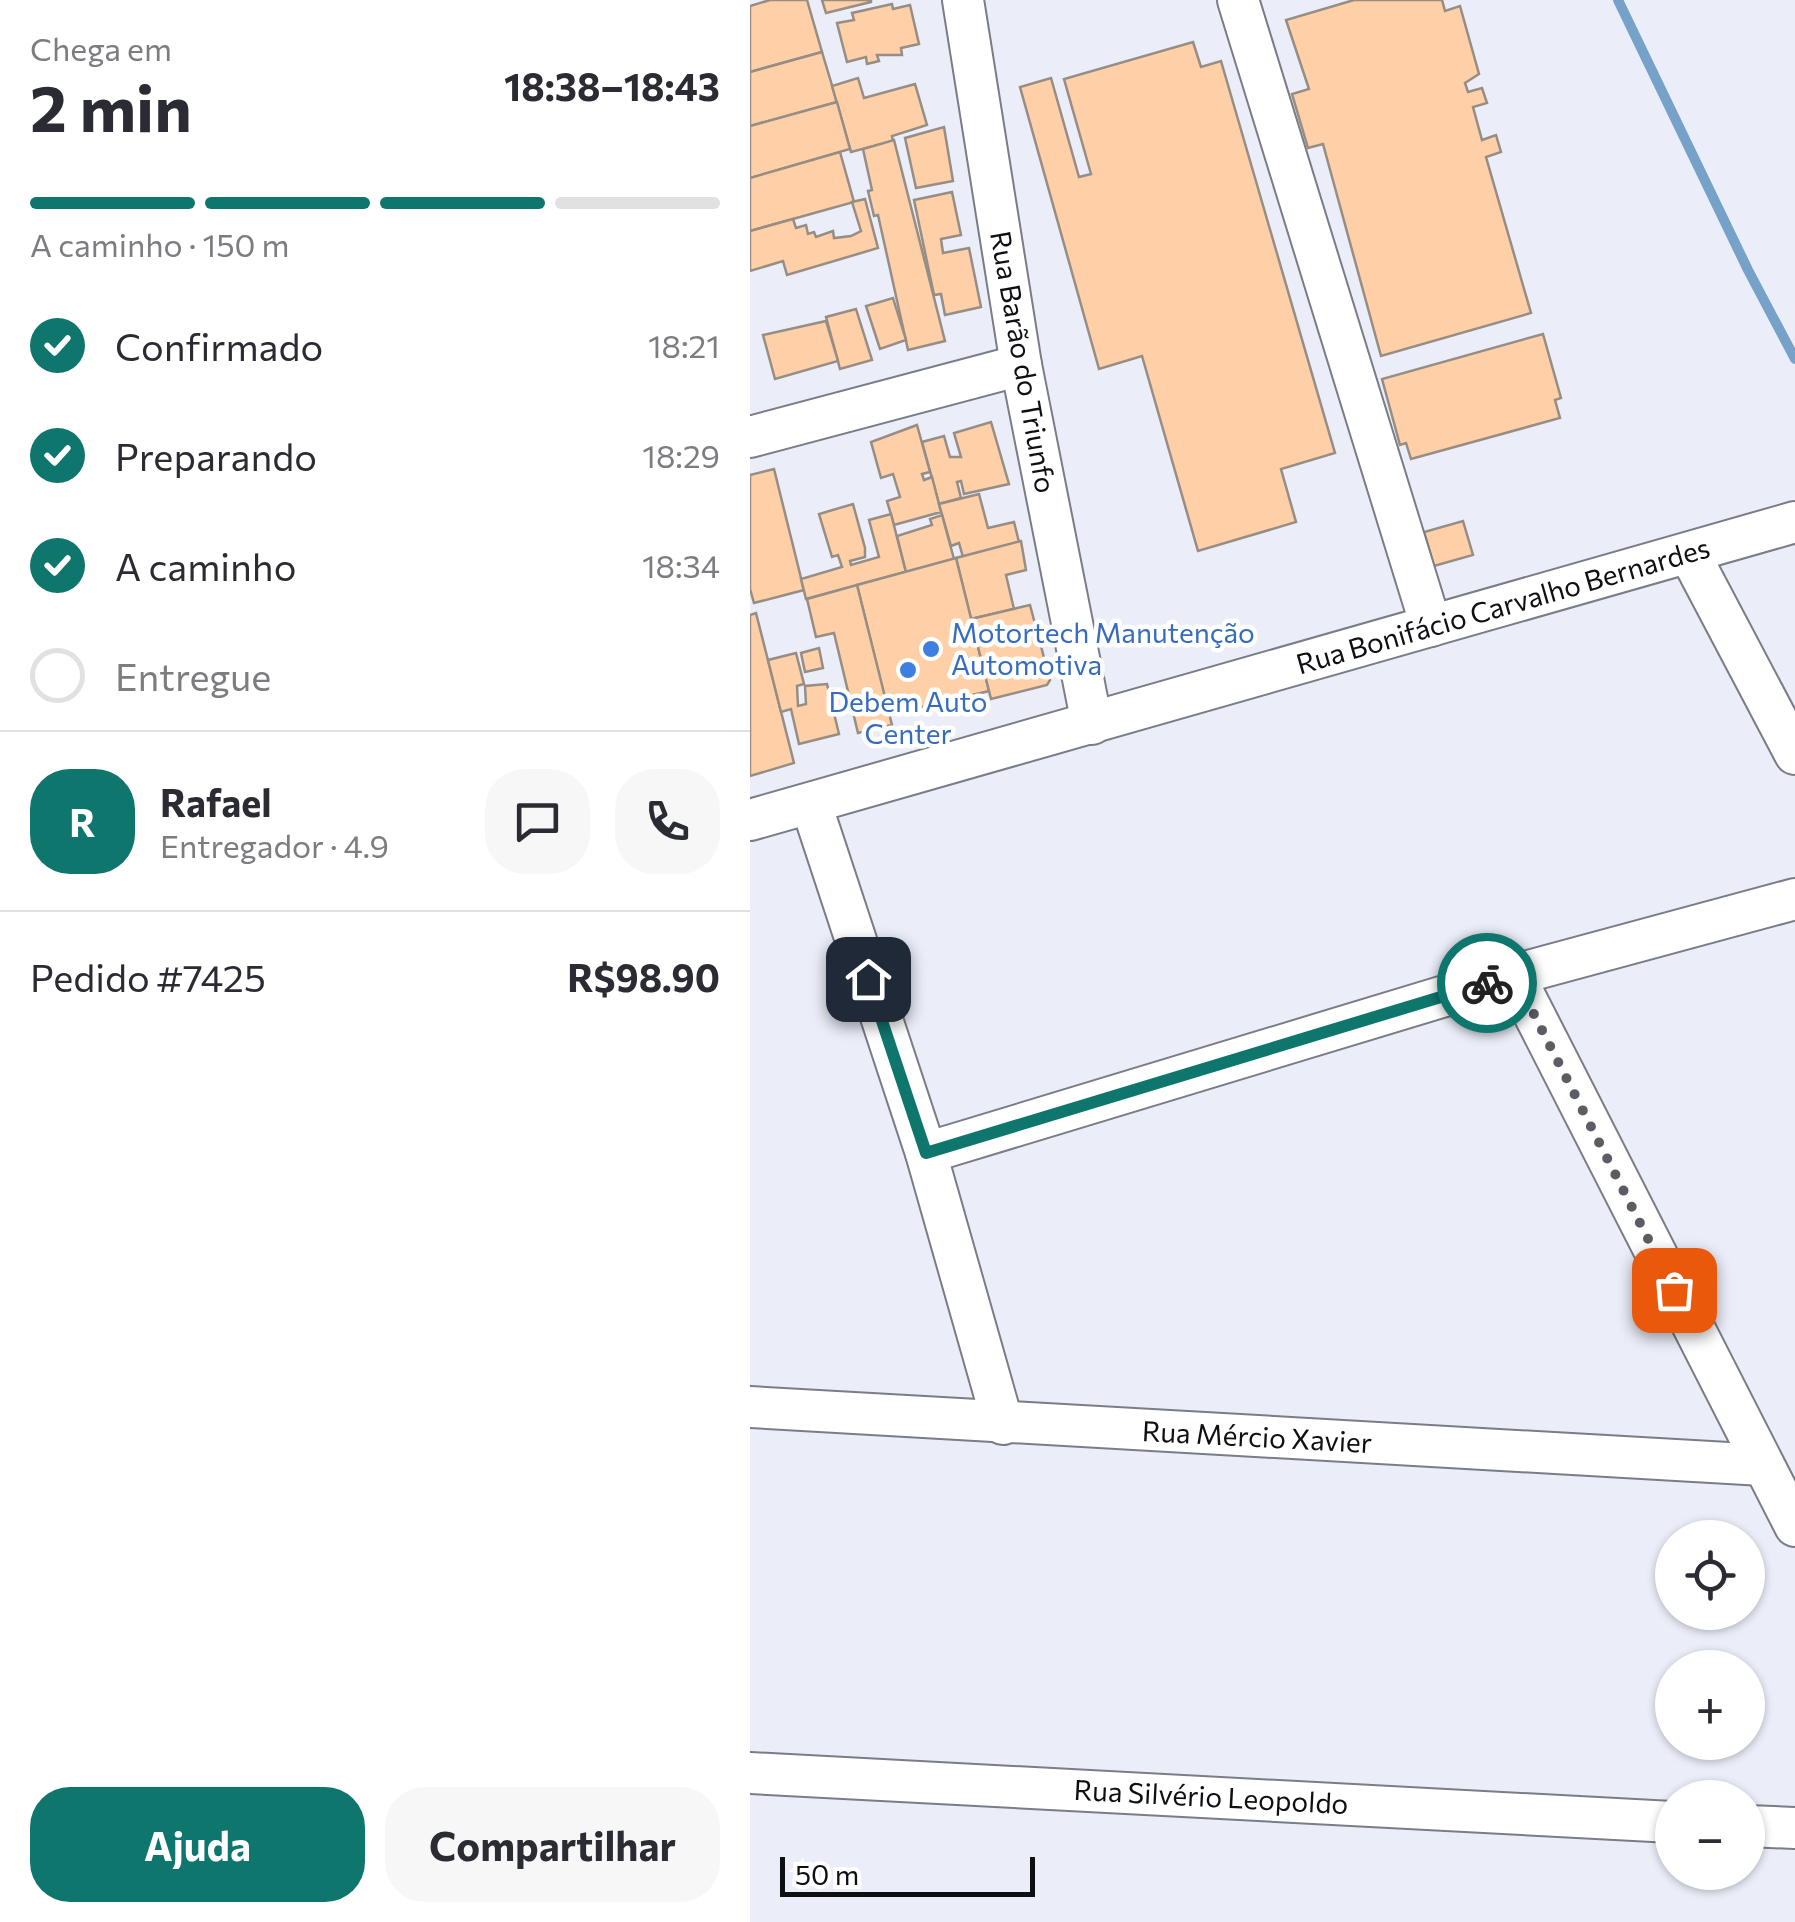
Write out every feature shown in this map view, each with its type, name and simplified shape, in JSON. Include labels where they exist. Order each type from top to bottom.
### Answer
[{"type":"street","name":"Rua Barão do Triunfo","points":[[963,0],[1021,365],[1092,724]]},
{"type":"street","points":[[1238,0],[1431,626]]},
{"type":"street","points":[[750,437],[1021,365]]},
{"type":"street","name":"Rua Bonifácio Carvalho Bernardes","points":[[750,820],[1795,522]]},
{"type":"street","points":[[1689,553],[1795,754]]},
{"type":"street","points":[[811,804],[926,1153],[1003,1424]]},
{"type":"street","points":[[926,1153],[1514,975],[1795,900]]},
{"type":"street","points":[[1514,975],[1795,1526]]},
{"type":"street","name":"Rua Mércio Xavier","points":[[750,1407],[1763,1465]]},
{"type":"street","name":"Rua Silvério Leopoldo","points":[[750,1772],[1655,1821]]},
{"type":"street","points":[[1765,1827],[1795,1828]]},
{"type":"building","points":[[770,0],[807,0],[822,52],[750,72],[750,6]]},
{"type":"building","points":[[822,0],[871,0],[871,2],[826,13]]},
{"type":"building","points":[[1354,0],[1442,0],[1445,11],[1460,6],[1479,74],[1465,83],[1468,92],[1482,88],[1487,103],[1473,107],[1482,140],[1496,135],[1501,152],[1486,157],[1531,313],[1381,356],[1323,144],[1308,148],[1292,94],[1309,89],[1286,20]]},
{"type":"building","points":[[892,4],[893,9],[910,5],[919,44],[901,48],[902,55],[877,55],[879,61],[867,64],[866,57],[847,62],[837,23],[854,20],[852,13]]},
{"type":"building","points":[[1193,42],[1201,67],[1221,61],[1335,453],[1281,469],[1296,522],[1198,551],[1142,356],[1099,369],[1020,87],[1051,78],[1079,177],[1091,174],[1064,79]]},
{"type":"building","points":[[822,52],[837,102],[750,126],[750,72]]},
{"type":"building","points":[[858,78],[864,98],[915,84],[927,125],[892,136],[893,141],[851,152],[832,86]]},
{"type":"building","points":[[837,102],[850,149],[750,178],[750,126]]},
{"type":"building","points":[[944,127],[953,181],[916,188],[905,138]]},
{"type":"building","points":[[894,140],[945,341],[908,350],[878,215],[874,216],[868,191],[872,190],[863,149]]},
{"type":"building","points":[[840,152],[854,202],[750,231],[750,178]]},
{"type":"building","points":[[952,192],[961,235],[941,239],[943,253],[969,248],[981,307],[945,315],[941,294],[934,295],[914,200]]},
{"type":"building","points":[[865,199],[878,248],[787,275],[783,261],[750,271],[750,231],[793,219],[796,228],[806,225],[808,234],[814,232],[816,237],[833,231],[834,238],[851,236],[861,231],[852,202]]},
{"type":"building","points":[[893,298],[906,340],[880,349],[866,306]]},
{"type":"building","points":[[856,309],[872,360],[840,369],[826,317]]},
{"type":"building","points":[[826,321],[838,361],[775,379],[763,335]]},
{"type":"building","points":[[1543,334],[1561,398],[1555,400],[1560,418],[1411,459],[1406,443],[1400,445],[1382,379]]},
{"type":"building","points":[[991,422],[1009,484],[964,494],[961,481],[957,482],[961,498],[939,504],[922,442],[944,436],[950,457],[961,457],[954,433]]},
{"type":"building","points":[[917,425],[930,472],[922,474],[924,480],[932,477],[941,512],[894,525],[887,501],[900,497],[893,474],[881,478],[871,442]]},
{"type":"building","points":[[774,469],[804,590],[754,603],[750,589],[750,475]]},
{"type":"building","points":[[979,494],[988,528],[1014,522],[1019,542],[963,557],[959,543],[951,546],[939,504]]},
{"type":"building","points":[[853,504],[865,557],[850,561],[851,565],[879,557],[869,520],[891,514],[906,572],[806,599],[801,579],[842,567],[838,555],[832,557],[819,514]]},
{"type":"building","points":[[942,515],[954,559],[906,572],[897,536],[932,525],[930,519]]},
{"type":"building","points":[[1463,521],[1473,555],[1434,566],[1424,532]]},
{"type":"building","points":[[1021,541],[1026,570],[1006,575],[1014,609],[971,619],[956,558]]},
{"type":"building","points":[[956,558],[989,691],[889,715],[857,585]]},
{"type":"building","points":[[857,585],[892,725],[858,733],[834,633],[816,637],[807,599]]},
{"type":"building","points":[[1030,605],[1050,680],[1047,685],[991,699],[971,619]]},
{"type":"building","points":[[756,613],[794,763],[750,776],[750,615]]},
{"type":"building","points":[[819,648],[823,668],[805,672],[801,653]]},
{"type":"building","points":[[796,653],[804,684],[797,686],[798,706],[806,704],[805,686],[827,684],[839,734],[799,744],[791,709],[781,712],[768,660]]},
{"type":"waterway","points":[[1618,0],[1795,359]]},
{"type":"way so far","points":[[1487,983],[1514,975],[1674,1290]]},
{"type":"place","name":"Motortech Manutenção Automotiva","points":[[931,649]]},
{"type":"place","name":"Debem Auto Center","points":[[908,670]]},
{"type":"route","points":[[868,979],[926,1153],[1487,983]]}]
